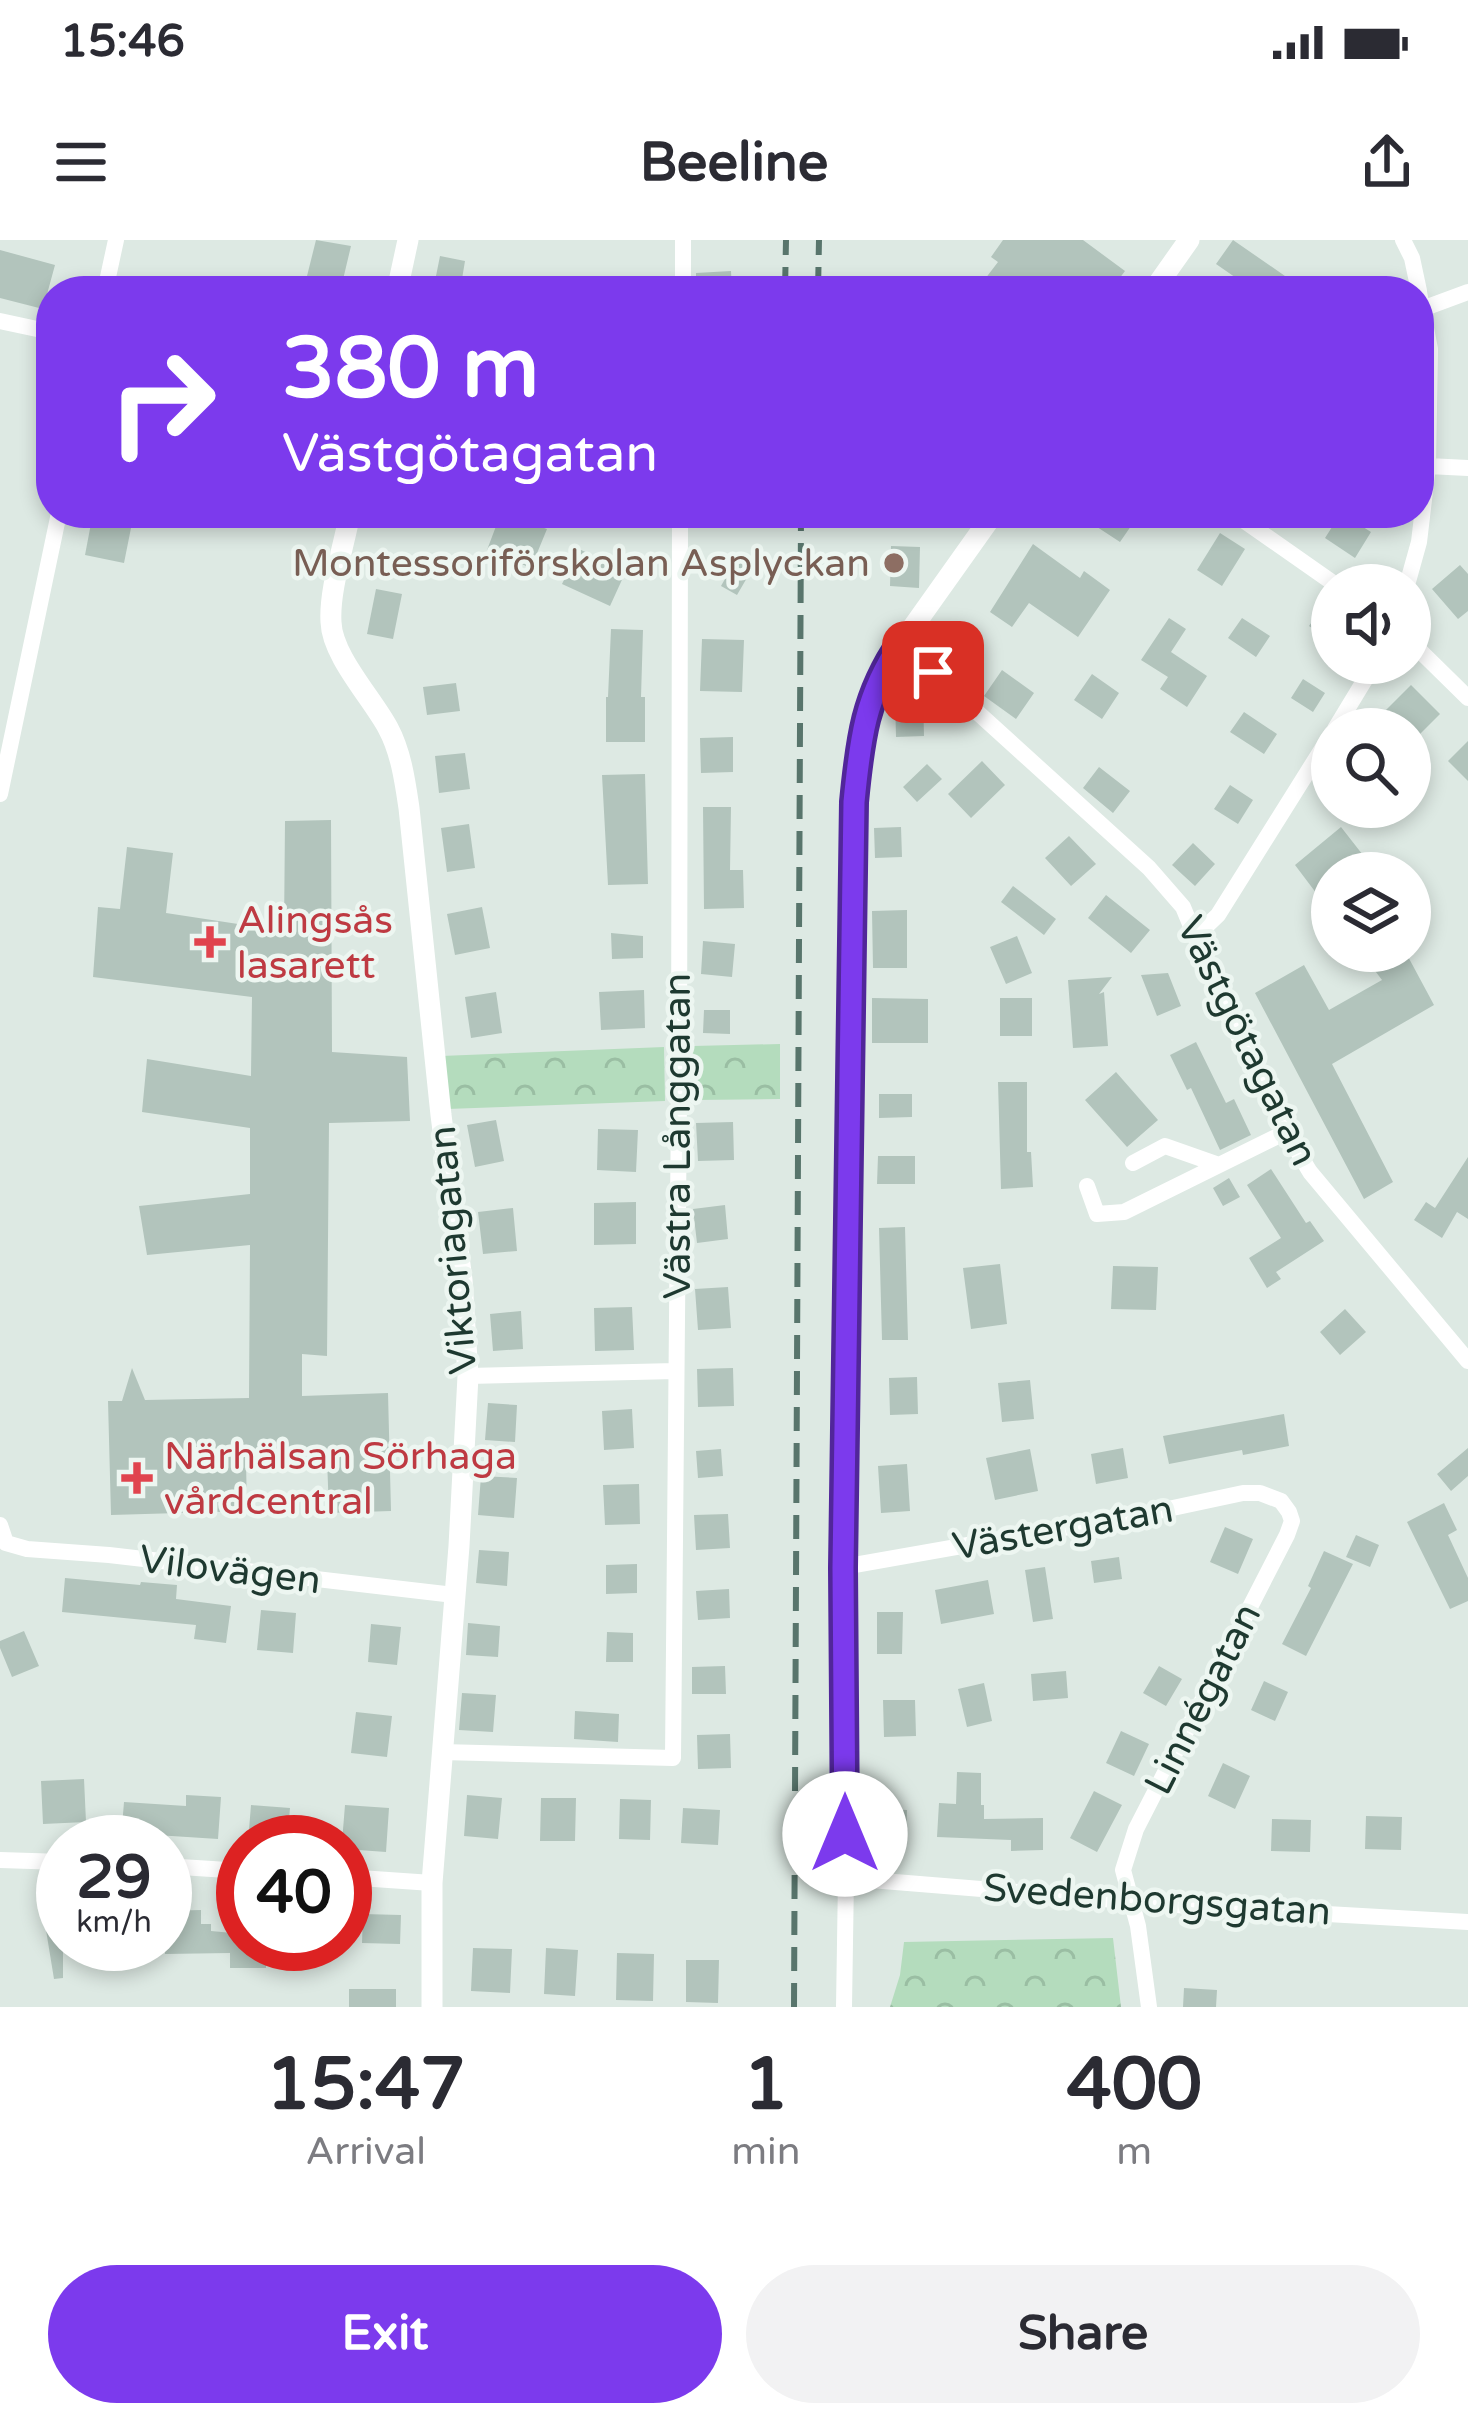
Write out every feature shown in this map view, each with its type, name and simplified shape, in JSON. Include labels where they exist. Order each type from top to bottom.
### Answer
[{"type":"street","points":[[108,276],[116,240]]},
{"type":"street","points":[[400,276],[408,240]]},
{"type":"street","points":[[682,276],[683,240]]},
{"type":"street","points":[[1164,276],[1189,240]]},
{"type":"street","points":[[1403,240],[1416,276]]},
{"type":"street","points":[[1434,296],[1468,292]]},
{"type":"street","points":[[0,321],[36,329]]},
{"type":"street","points":[[1434,466],[1468,468]]},
{"type":"street","points":[[0,794],[56,528]]},
{"type":"street","name":"Viktoriagatan","points":[[347,528],[331,624],[336,643],[389,730],[402,764],[462,1280],[468,1376],[433,1882],[432,2007]]},
{"type":"street","name":"Västra Långgatan","points":[[441,1752],[673,1758],[680,528]]},
{"type":"street","points":[[844,2007],[843,1568],[854,802],[859,742],[869,700],[886,664],[983,528]]},
{"type":"street","points":[[1254,528],[1311,568]]},
{"type":"street","points":[[1413,564],[1421,528]]},
{"type":"street","name":"Västgötagatan","points":[[901,643],[1149,868],[1183,907],[1229,1018],[1310,1172],[1468,1361]]},
{"type":"street","points":[[1431,662],[1468,698]]},
{"type":"street","points":[[1196,936],[1218,915],[1311,766]]},
{"type":"street","points":[[1087,1186],[1097,1214],[1124,1212],[1286,1132]]},
{"type":"street","points":[[1133,1163],[1165,1146],[1219,1165]]},
{"type":"street","points":[[468,1376],[675,1371]]},
{"type":"street","name":"Västergatan","points":[[843,1568],[1244,1493],[1260,1492],[1281,1501]]},
{"type":"street","name":"Linnégatan","points":[[1149,2007],[1123,1870],[1136,1829],[1287,1535],[1292,1521],[1281,1501]]},
{"type":"street","name":"Vilovägen","points":[[3,1534],[27,1549],[454,1595]]},
{"type":"street","points":[[0,1860],[36,1861]]},
{"type":"street","name":"Svedenborgsgatan","points":[[846,1878],[1468,1922]]},
{"type":"street","points":[[372,1879],[433,1882]]},
{"type":"green space","points":[[780,1044],[780,1099],[694,1100],[693,1046]]},
{"type":"green space","points":[[664,1047],[665,1101],[447,1109],[441,1056]]},
{"type":"green space","points":[[1113,1938],[1121,2007],[890,2007],[904,1942]]},
{"type":"building","points":[[316,240],[351,246],[344,276],[307,276]]},
{"type":"building","points":[[1003,240],[1083,240],[1125,271],[1121,276],[987,276],[998,262],[991,257]]},
{"type":"building","points":[[1233,240],[1285,276],[1233,276],[1216,264]]},
{"type":"building","points":[[0,250],[55,265],[52,276],[36,276],[36,307],[0,298]]},
{"type":"building","points":[[440,256],[465,261],[462,276],[436,276]]},
{"type":"building","points":[[731,271],[731,276],[696,276]]},
{"type":"building","points":[[90,528],[131,528],[124,563],[85,555]]},
{"type":"building","points":[[495,528],[547,529],[531,568],[487,550]]},
{"type":"building","points":[[1099,528],[1130,528],[1120,542]]},
{"type":"building","points":[[1331,528],[1371,532],[1355,558],[1325,538]]},
{"type":"building","points":[[1220,533],[1245,549],[1222,586],[1197,570]]},
{"type":"building","points":[[1033,544],[1080,578],[1084,571],[1110,590],[1078,637],[1029,603],[1012,627],[990,612]]},
{"type":"building","points":[[891,546],[920,547],[919,588],[890,586]]},
{"type":"building","points":[[579,549],[626,571],[610,606],[562,584]]},
{"type":"building","points":[[739,554],[755,564],[737,595],[721,586]]},
{"type":"building","points":[[1460,565],[1468,574],[1468,611],[1458,619],[1432,589]]},
{"type":"building","points":[[376,589],[402,594],[393,639],[367,634]]},
{"type":"building","points":[[1169,618],[1186,629],[1171,652],[1207,676],[1187,707],[1160,689],[1168,677],[1141,660]]},
{"type":"building","points":[[1242,618],[1270,636],[1256,657],[1228,638]]},
{"type":"building","points":[[944,622],[971,646],[955,664],[928,640]]},
{"type":"building","points":[[611,629],[643,630],[645,742],[606,742]]},
{"type":"building","points":[[702,639],[744,640],[742,692],[700,691]]},
{"type":"building","points":[[1002,670],[1034,693],[1016,719],[984,696]]},
{"type":"building","points":[[1092,674],[1119,693],[1102,719],[1074,700]]},
{"type":"building","points":[[1303,679],[1325,693],[1311,711],[1291,698]]},
{"type":"building","points":[[456,683],[460,711],[427,715],[423,687]]},
{"type":"building","points":[[1411,685],[1440,714],[1431,723],[1431,708],[1388,708]]},
{"type":"building","points":[[895,695],[923,695],[924,736],[896,737]]},
{"type":"building","points":[[1244,712],[1277,734],[1264,754],[1230,732]]},
{"type":"building","points":[[733,737],[733,772],[701,773],[700,738]]},
{"type":"building","points":[[1468,741],[1468,781],[1448,761]]},
{"type":"building","points":[[465,753],[470,789],[439,793],[435,756]]},
{"type":"building","points":[[982,761],[1005,785],[971,818],[948,794]]},
{"type":"building","points":[[927,764],[942,779],[917,802],[903,787]]},
{"type":"building","points":[[1099,767],[1130,791],[1113,813],[1083,788]]},
{"type":"building","points":[[645,774],[648,884],[608,885],[602,775]]},
{"type":"building","points":[[1230,785],[1253,800],[1238,824],[1214,809]]},
{"type":"building","points":[[703,807],[731,807],[730,870],[743,870],[744,908],[704,909]]},
{"type":"building","points":[[331,820],[332,1052],[407,1057],[410,1121],[329,1123],[327,1356],[302,1354],[302,1396],[388,1393],[391,1511],[329,1513],[327,1458],[246,1461],[247,1511],[111,1515],[108,1401],[122,1401],[132,1368],[145,1400],[249,1398],[250,1245],[147,1255],[139,1206],[250,1194],[250,1128],[142,1112],[147,1059],[251,1076],[252,997],[93,977],[98,907],[120,909],[127,847],[173,853],[166,913],[284,931],[285,821]]},
{"type":"building","points":[[469,824],[475,868],[447,872],[441,828]]},
{"type":"building","points":[[901,827],[902,857],[875,858],[874,828]]},
{"type":"building","points":[[1340,828],[1361,852],[1311,852],[1311,886],[1295,865]]},
{"type":"building","points":[[1069,836],[1096,864],[1071,886],[1045,858]]},
{"type":"building","points":[[1193,843],[1215,864],[1195,886],[1172,865]]},
{"type":"building","points":[[1013,886],[1056,919],[1044,935],[1001,902]]},
{"type":"building","points":[[1106,895],[1150,930],[1131,953],[1088,918]]},
{"type":"building","points":[[482,907],[490,948],[455,955],[447,914]]},
{"type":"building","points":[[907,910],[907,968],[873,968],[872,911]]},
{"type":"building","points":[[611,933],[643,936],[643,958],[612,959]]},
{"type":"building","points":[[1017,936],[1032,973],[1006,984],[990,947]]},
{"type":"building","points":[[703,941],[735,944],[732,977],[701,974]]},
{"type":"building","points":[[1304,965],[1329,1010],[1382,980],[1376,972],[1416,972],[1434,1005],[1332,1064],[1393,1182],[1364,1199],[1255,993]]},
{"type":"building","points":[[1168,973],[1181,1006],[1157,1016],[1141,975]]},
{"type":"building","points":[[1112,977],[1099,994],[1104,992],[1108,1046],[1073,1048],[1068,980]]},
{"type":"building","points":[[644,990],[645,1028],[601,1030],[599,992]]},
{"type":"building","points":[[496,992],[502,1033],[471,1038],[465,997]]},
{"type":"building","points":[[872,998],[928,999],[928,1043],[872,1043]]},
{"type":"building","points":[[1000,998],[1032,998],[1032,1036],[1000,1036]]},
{"type":"building","points":[[704,1010],[730,1010],[730,1034],[703,1033]]},
{"type":"building","points":[[1196,1042],[1226,1103],[1234,1099],[1251,1135],[1220,1150],[1170,1055]]},
{"type":"building","points":[[1116,1072],[1158,1120],[1127,1147],[1085,1100]]},
{"type":"building","points":[[998,1082],[1027,1082],[1027,1152],[1031,1152],[1033,1187],[1001,1189]]},
{"type":"building","points":[[879,1094],[912,1094],[912,1117],[879,1118]]},
{"type":"building","points":[[496,1120],[504,1161],[475,1167],[467,1125]]},
{"type":"building","points":[[733,1122],[734,1160],[698,1161],[696,1123]]},
{"type":"building","points":[[598,1129],[638,1130],[636,1172],[597,1170]]},
{"type":"building","points":[[878,1156],[915,1156],[915,1184],[877,1184]]},
{"type":"building","points":[[1468,1157],[1468,1219],[1457,1212],[1442,1238],[1414,1220],[1426,1202],[1435,1208]]},
{"type":"building","points":[[1271,1169],[1306,1223],[1310,1221],[1324,1241],[1276,1272],[1281,1279],[1267,1288],[1249,1258],[1281,1238],[1247,1185]]},
{"type":"building","points":[[1229,1178],[1240,1197],[1223,1206],[1213,1188]]},
{"type":"building","points":[[636,1202],[636,1244],[594,1245],[594,1203]]},
{"type":"building","points":[[725,1205],[728,1239],[697,1243],[693,1209]]},
{"type":"building","points":[[513,1208],[517,1251],[483,1254],[478,1212]]},
{"type":"building","points":[[905,1227],[908,1340],[882,1340],[879,1228]]},
{"type":"building","points":[[1000,1264],[1007,1324],[971,1329],[963,1268]]},
{"type":"building","points":[[1113,1266],[1158,1267],[1156,1310],[1111,1309]]},
{"type":"building","points":[[728,1287],[731,1328],[698,1330],[695,1289]]},
{"type":"building","points":[[632,1307],[634,1350],[595,1351],[594,1308]]},
{"type":"building","points":[[1345,1309],[1366,1332],[1340,1355],[1320,1332]]},
{"type":"building","points":[[521,1311],[523,1349],[493,1351],[490,1314]]},
{"type":"building","points":[[733,1368],[734,1406],[698,1407],[697,1369]]},
{"type":"building","points":[[917,1377],[918,1414],[890,1415],[889,1378]]},
{"type":"building","points":[[1030,1380],[1034,1419],[1002,1422],[998,1383]]},
{"type":"building","points":[[488,1403],[517,1405],[515,1442],[485,1440]]},
{"type":"building","points":[[632,1409],[634,1448],[604,1450],[602,1411]]},
{"type":"building","points":[[1284,1414],[1289,1446],[1169,1464],[1163,1436]]},
{"type":"building","points":[[1123,1448],[1128,1478],[1096,1484],[1091,1454]]},
{"type":"building","points":[[1468,1448],[1468,1476],[1451,1491],[1437,1474]]},
{"type":"building","points":[[721,1449],[723,1476],[698,1478],[696,1451]]},
{"type":"building","points":[[1030,1449],[1038,1491],[995,1500],[986,1458]]},
{"type":"building","points":[[907,1464],[910,1511],[881,1513],[878,1466]]},
{"type":"building","points":[[481,1476],[517,1478],[514,1518],[478,1515]]},
{"type":"building","points":[[639,1484],[640,1524],[605,1525],[603,1485]]},
{"type":"building","points":[[1444,1503],[1457,1530],[1448,1535],[1468,1578],[1468,1601],[1450,1609],[1407,1522]]},
{"type":"building","points":[[728,1514],[730,1548],[696,1550],[694,1515]]},
{"type":"building","points":[[1225,1527],[1253,1539],[1238,1574],[1210,1562]]},
{"type":"building","points":[[1356,1535],[1379,1545],[1370,1567],[1346,1557]]},
{"type":"building","points":[[479,1550],[509,1552],[507,1586],[476,1583]]},
{"type":"building","points":[[1324,1551],[1353,1564],[1306,1656],[1282,1644]]},
{"type":"building","points":[[1119,1557],[1122,1579],[1094,1583],[1091,1561]]},
{"type":"building","points":[[637,1564],[637,1593],[606,1594],[606,1565]]},
{"type":"building","points":[[1045,1567],[1053,1619],[1033,1622],[1025,1570]]},
{"type":"building","points":[[65,1578],[177,1585],[176,1599],[231,1606],[226,1643],[194,1639],[196,1625],[62,1612]]},
{"type":"building","points":[[988,1580],[994,1614],[941,1624],[935,1590]]},
{"type":"building","points":[[729,1589],[730,1618],[698,1620],[696,1591]]},
{"type":"building","points":[[261,1610],[296,1613],[293,1653],[257,1650]]},
{"type":"building","points":[[877,1612],[903,1612],[902,1654],[877,1654]]},
{"type":"building","points":[[468,1623],[500,1626],[498,1657],[466,1655]]},
{"type":"building","points":[[371,1624],[401,1627],[397,1665],[368,1662]]},
{"type":"building","points":[[24,1631],[39,1666],[12,1677],[0,1641]]},
{"type":"building","points":[[607,1632],[633,1633],[633,1662],[606,1662]]},
{"type":"building","points":[[725,1666],[726,1694],[692,1694],[692,1667]]},
{"type":"building","points":[[1159,1666],[1182,1679],[1166,1706],[1143,1693]]},
{"type":"building","points":[[1066,1671],[1068,1698],[1033,1701],[1031,1674]]},
{"type":"building","points":[[1264,1681],[1288,1692],[1275,1721],[1251,1710]]},
{"type":"building","points":[[984,1683],[992,1721],[967,1727],[958,1689]]},
{"type":"building","points":[[462,1693],[496,1695],[493,1732],[459,1730]]},
{"type":"building","points":[[883,1700],[915,1700],[916,1736],[884,1737]]},
{"type":"building","points":[[575,1711],[619,1714],[618,1742],[574,1739]]},
{"type":"building","points":[[356,1712],[392,1716],[387,1757],[351,1753]]},
{"type":"building","points":[[1121,1731],[1149,1744],[1134,1776],[1106,1763]]},
{"type":"building","points":[[730,1734],[731,1768],[698,1769],[697,1735]]},
{"type":"building","points":[[1223,1763],[1250,1776],[1235,1809],[1208,1796]]},
{"type":"building","points":[[957,1772],[981,1773],[984,1819],[1043,1818],[1043,1850],[1011,1851],[1011,1840],[937,1837],[939,1803],[956,1804]]},
{"type":"building","points":[[84,1779],[86,1815],[43,1815],[41,1781]]},
{"type":"building","points":[[1094,1791],[1122,1805],[1097,1852],[1070,1838]]},
{"type":"building","points":[[186,1795],[221,1797],[216,1839],[192,1837],[192,1815],[123,1815],[124,1802],[186,1806]]},
{"type":"building","points":[[467,1795],[502,1798],[498,1839],[464,1836]]},
{"type":"building","points":[[541,1798],[576,1798],[575,1841],[540,1841]]},
{"type":"building","points":[[620,1799],[651,1800],[650,1840],[619,1839]]},
{"type":"building","points":[[251,1805],[290,1808],[289,1815],[250,1815]]},
{"type":"building","points":[[345,1805],[389,1808],[386,1852],[372,1851],[372,1815],[344,1815]]},
{"type":"building","points":[[683,1808],[720,1810],[718,1845],[681,1843]]},
{"type":"building","points":[[876,1809],[907,1810],[906,1844],[875,1843]]},
{"type":"building","points":[[1366,1816],[1402,1817],[1401,1850],[1365,1849]]},
{"type":"building","points":[[1272,1819],[1311,1820],[1310,1852],[1271,1851]]},
{"type":"building","points":[[192,1910],[201,1910],[201,1924],[211,1924],[211,1931],[216,1931],[216,1953],[192,1954]]},
{"type":"building","points":[[372,1914],[401,1915],[400,1944],[372,1943]]},
{"type":"building","points":[[473,1948],[512,1949],[510,1993],[471,1991]]},
{"type":"building","points":[[546,1948],[578,1950],[575,1996],[544,1994]]},
{"type":"building","points":[[617,1953],[654,1954],[653,2001],[616,2000]]},
{"type":"building","points":[[686,1960],[719,1960],[718,2003],[686,2002]]},
{"type":"building","points":[[1184,1988],[1217,1990],[1216,2007],[1183,2007]]},
{"type":"building","points":[[349,1989],[396,1989],[396,2007],[349,2007]]},
{"type":"railway","points":[[785,276],[786,240]]},
{"type":"railway","points":[[818,276],[819,240]]},
{"type":"railway","points":[[794,2007],[801,528]]},
{"type":"place","name":"Montessoriförskolan Asplyckan","points":[[894,563]]},
{"type":"place","name":"Alingsås lasarett","points":[[210,942]]},
{"type":"place","name":"Närhälsan Sörhaga vårdcentral","points":[[137,1478]]},
{"type":"route","points":[[845,1834],[843,1568],[854,802],[859,742],[869,700],[886,664],[901,643],[933,672]]}]
